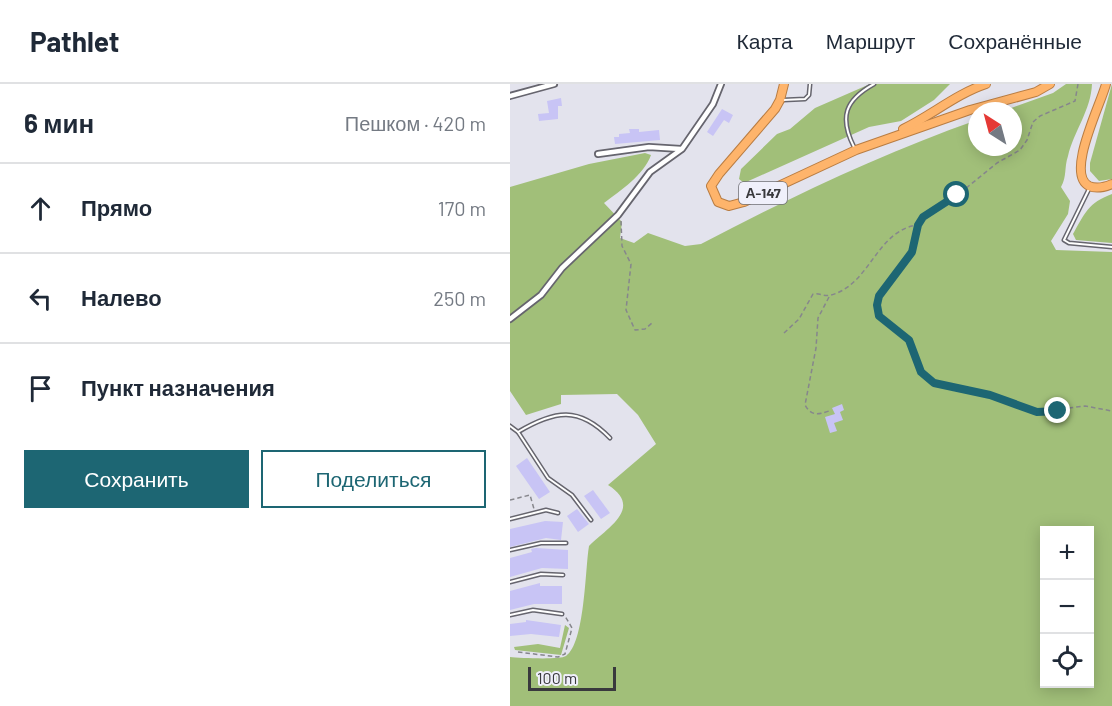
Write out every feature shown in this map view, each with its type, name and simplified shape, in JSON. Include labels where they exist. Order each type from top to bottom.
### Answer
[{"type":"highway","name":"А-147","points":[[784,84],[780,100],[765,123],[718,174],[711,186],[718,202],[729,206],[744,202],[856,150],[963,113],[1036,92],[1050,84]]},
{"type":"highway","name":"А-147","points":[[869,145],[929,116],[959,95],[986,84]]},
{"type":"highway","points":[[1106,84],[1080,160],[1082,179],[1090,187],[1099,188],[1112,184]]},
{"type":"highway","points":[[959,95],[956,105],[963,113]]},
{"type":"street","points":[[510,96],[554,84]]},
{"type":"street","points":[[510,319],[541,295],[562,268],[616,216],[650,172],[682,149],[713,104],[721,84]]},
{"type":"street","points":[[598,154],[649,147],[682,149]]},
{"type":"lane","points":[[780,100],[805,99],[809,95],[810,84]]},
{"type":"lane","points":[[856,150],[846,125],[849,105],[855,95],[874,84]]},
{"type":"lane","points":[[1090,187],[1066,231],[1064,240],[1069,243],[1112,247]]},
{"type":"lane","points":[[518,432],[544,420],[575,414],[596,423],[610,438]]},
{"type":"lane","points":[[510,426],[518,432],[548,478],[572,495],[591,520]]},
{"type":"lane","points":[[510,431],[514,429]]},
{"type":"lane","points":[[510,519],[546,510],[558,513]]},
{"type":"lane","points":[[510,550],[541,543],[566,543]]},
{"type":"lane","points":[[510,582],[541,574],[563,575]]},
{"type":"lane","points":[[510,615],[533,610],[562,614]]},
{"type":"path","points":[[1078,84],[1075,101],[1040,116],[1033,122],[1027,140],[1020,150],[996,163],[965,189],[923,217],[918,225],[912,252],[879,296],[877,305],[884,322],[902,332],[909,340],[917,364],[927,378],[934,383],[990,395],[1037,412],[1085,406],[1112,411]]},
{"type":"path","points":[[616,216],[621,223],[622,246],[631,264],[626,309],[635,330],[645,329],[652,323]]},
{"type":"path","points":[[829,411],[819,415],[811,413],[805,405],[816,348],[818,318],[829,296],[854,281],[883,245],[899,231],[918,225]]},
{"type":"path","points":[[784,333],[799,319],[813,294],[829,296]]},
{"type":"path","points":[[510,500],[530,495],[534,512]]},
{"type":"path","points":[[518,652],[558,657],[565,654],[572,628],[562,614]]},
{"type":"green space","points":[[870,84],[950,84],[934,100],[901,121],[869,127],[744,183],[739,179],[741,169],[777,134],[790,129],[815,108]]},
{"type":"green space","points":[[1066,84],[1092,84],[1089,103],[1071,147],[1061,187],[1070,201],[1068,214],[1051,241],[1056,250],[1112,252],[1112,706],[510,706],[510,657],[562,657],[572,649],[581,622],[589,546],[612,525],[623,510],[623,502],[618,493],[608,485],[656,444],[638,415],[617,394],[561,395],[561,404],[526,415],[510,391],[510,187],[589,164],[645,153],[651,155],[643,169],[631,182],[604,203],[622,222],[620,238],[634,243],[648,233],[685,246],[701,244],[837,177],[968,123],[968,156],[1022,156],[1022,104],[1053,93]]},
{"type":"green space","points":[[1112,84],[1112,179],[1099,181],[1090,171],[1090,163]]},
{"type":"green space","points":[[1112,194],[1112,243],[1076,240],[1073,234],[1088,210],[1097,201]]},
{"type":"green space","points":[[565,625],[569,628],[561,655],[515,650],[514,647],[538,644],[560,648]]},
{"type":"building","points":[[561,98],[562,106],[558,106],[558,119],[539,121],[538,114],[549,113],[547,101]]},
{"type":"building","points":[[722,109],[733,115],[729,123],[724,120],[713,136],[707,132]]},
{"type":"building","points":[[629,129],[639,129],[639,132],[659,130],[660,140],[615,144],[614,137],[630,133]]},
{"type":"building","points":[[842,404],[844,410],[840,412],[843,420],[834,423],[837,431],[830,433],[825,417],[835,414],[832,408]]},
{"type":"building","points":[[527,458],[550,492],[539,499],[516,466]]},
{"type":"building","points":[[593,490],[610,513],[601,519],[584,496]]},
{"type":"building","points":[[577,509],[589,524],[578,532],[567,516]]},
{"type":"building","points":[[545,521],[563,522],[561,540],[546,538],[510,547],[510,529]]},
{"type":"building","points":[[531,549],[568,550],[568,569],[542,568],[510,577],[510,558],[532,552]]},
{"type":"building","points":[[540,583],[540,586],[562,586],[562,604],[534,604],[510,610],[510,591]]},
{"type":"building","points":[[526,620],[561,625],[559,637],[531,634],[510,636],[510,624],[526,622]]},
{"type":"route","points":[[957,195],[923,217],[918,225],[912,252],[879,296],[877,305],[879,316],[884,322],[902,332],[909,340],[921,372],[934,383],[990,395],[1037,412],[1058,411]]}]
